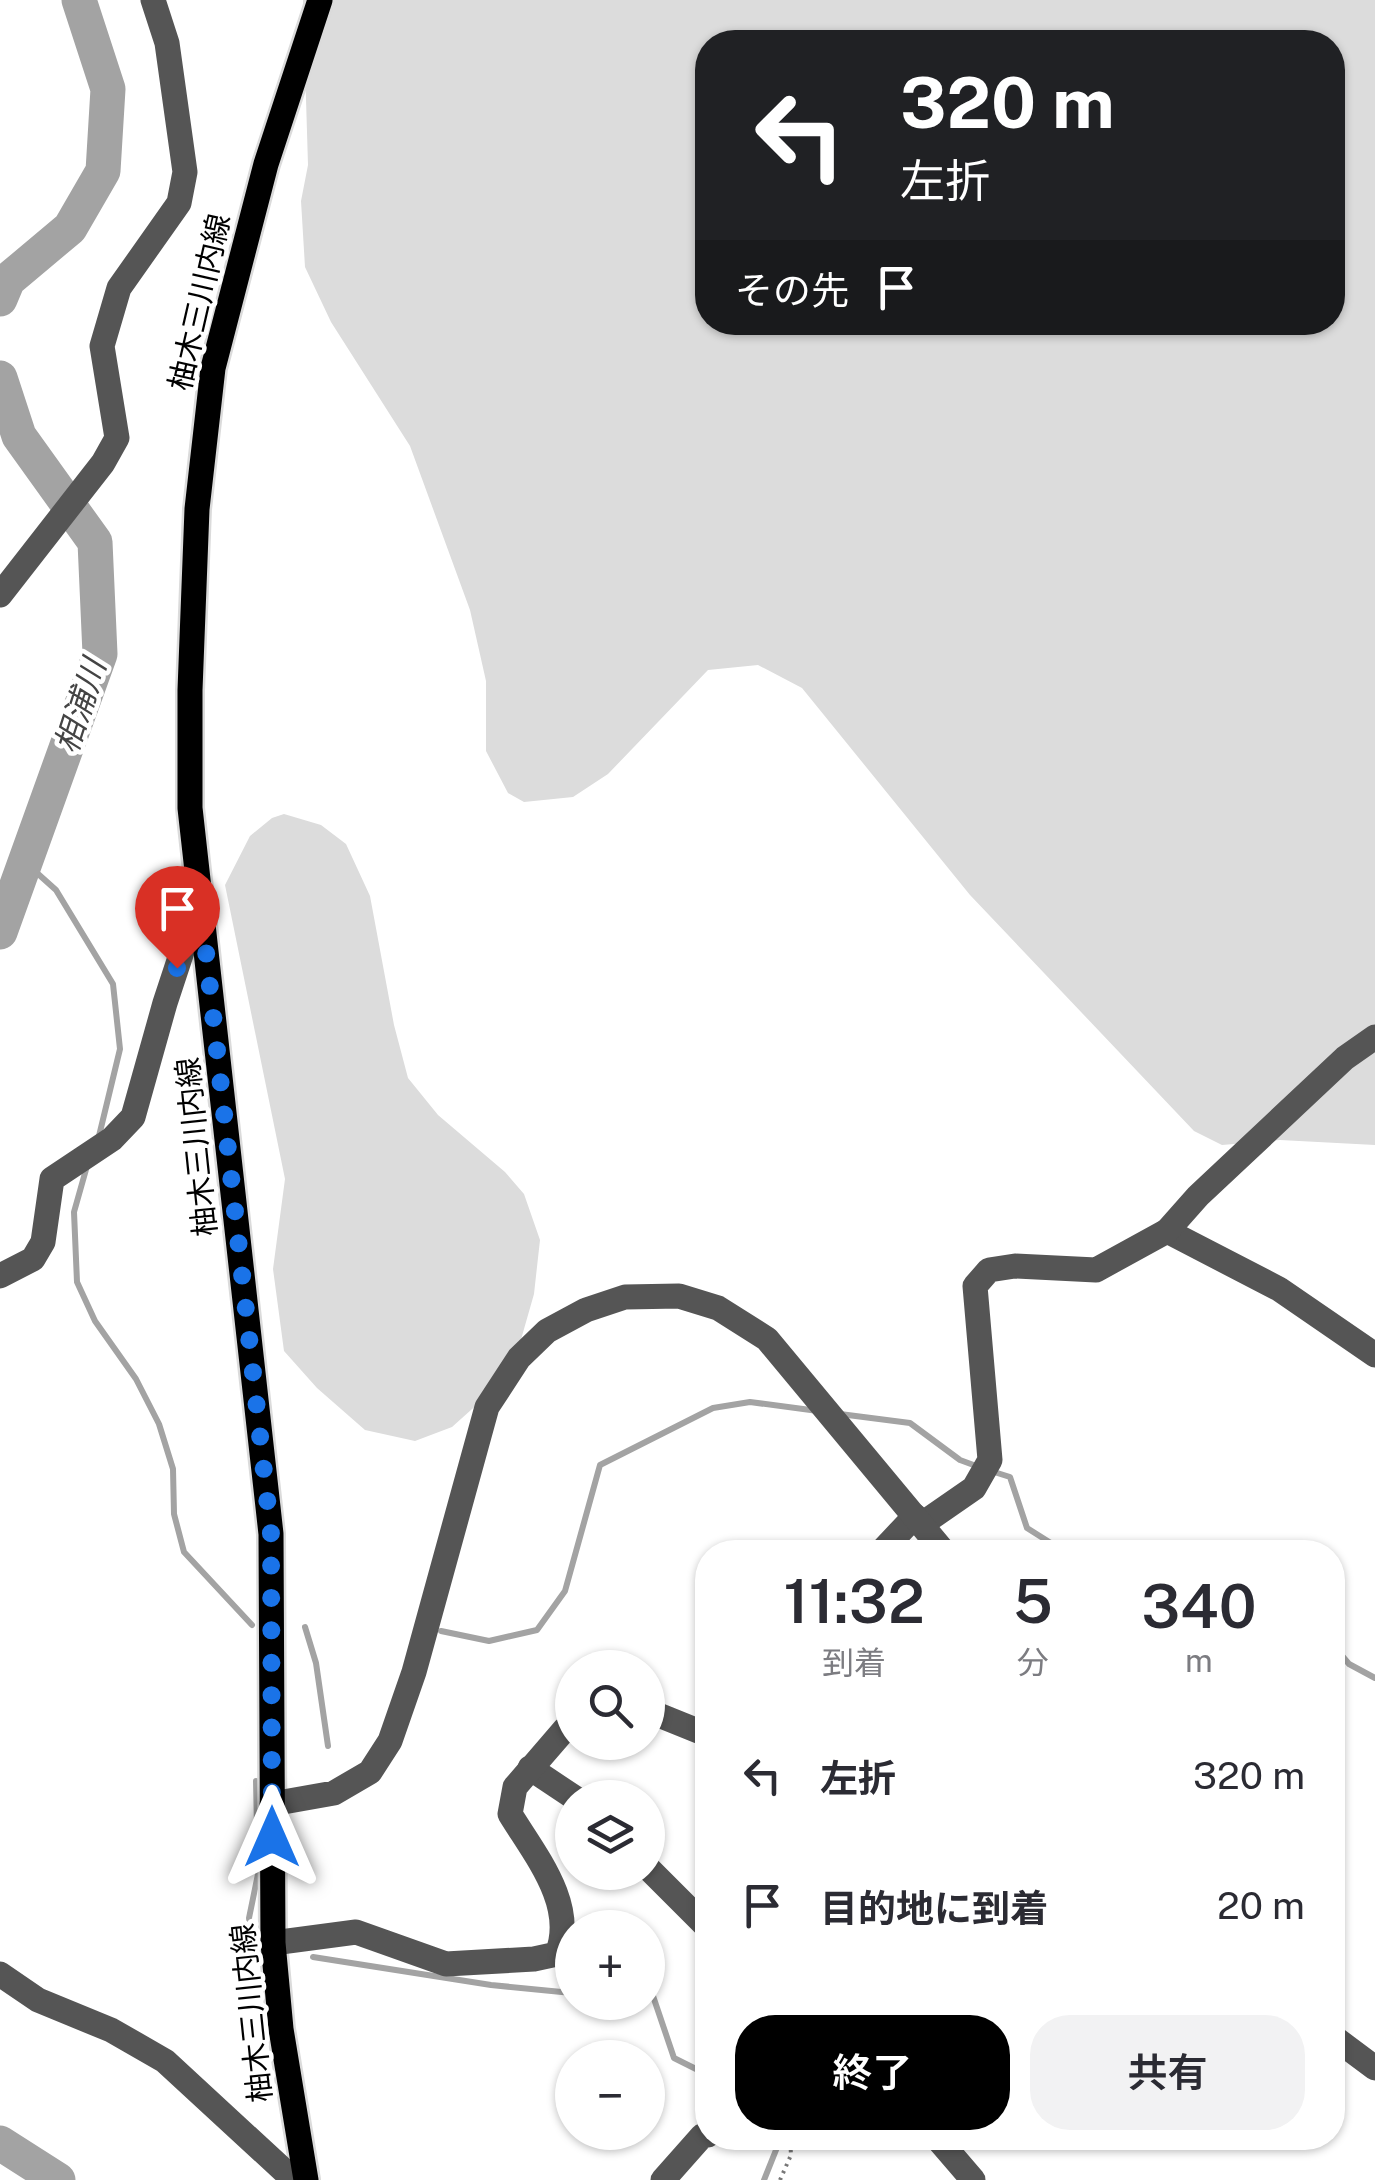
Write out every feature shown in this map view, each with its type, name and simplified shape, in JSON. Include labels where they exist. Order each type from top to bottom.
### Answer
[{"type":"main road","name":"柚木三川内線","points":[[306,2180],[281,2029],[272,1944],[271,1534],[190,808],[190,690],[197,509],[213,368],[266,164],[320,0]]},
{"type":"street","points":[[0,595],[103,463],[117,438],[102,346],[119,288],[179,203],[185,172],[167,43],[153,0]]},
{"type":"street","points":[[0,1276],[33,1258],[43,1242],[52,1179],[112,1139],[133,1117],[200,898]]},
{"type":"street","points":[[894,1540],[918,1520],[974,1488],[990,1460],[975,1286],[989,1270],[1014,1266],[1096,1270],[1167,1231],[1198,1196],[1318,1083],[1375,1037]]},
{"type":"street","points":[[1167,1231],[1280,1289],[1375,1355]]},
{"type":"street","points":[[272,1804],[334,1794],[370,1772],[390,1741],[414,1672],[486,1407],[519,1358],[546,1331],[586,1310],[625,1297],[679,1296],[718,1308],[767,1339],[934,1540]]},
{"type":"street","points":[[665,1717],[695,1729]]},
{"type":"street","points":[[272,1944],[356,1932],[446,1964],[557,1954],[564,1934],[561,1903],[510,1814],[515,1787],[555,1740]]},
{"type":"street","points":[[530,1768],[555,1785]]},
{"type":"street","points":[[665,1885],[695,1915]]},
{"type":"street","points":[[0,1974],[38,2000],[111,2030],[165,2061],[294,2180]]},
{"type":"street","points":[[1345,2046],[1375,2068]]},
{"type":"street","points":[[663,2180],[695,2144]]},
{"type":"path","points":[[780,2180],[791,2150]]},
{"type":"shaded area","points":[[303,0],[1375,0],[1375,1145],[1280,1140],[1222,1145],[1194,1131],[970,895],[802,688],[758,665],[708,670],[608,774],[573,797],[524,802],[508,793],[486,751],[486,681],[470,610],[410,446],[331,322],[305,267],[301,201],[308,165]]},
{"type":"shaded area","points":[[284,814],[321,825],[346,844],[370,896],[408,1078],[438,1115],[505,1172],[524,1194],[540,1240],[534,1294],[518,1350],[481,1401],[452,1427],[415,1441],[365,1430],[317,1388],[284,1351],[273,1269],[285,1179],[225,885],[250,836],[272,818]]},
{"type":"waterway","name":"相浦川","points":[[0,299],[8,280],[70,228],[103,171],[108,89],[79,0]]},
{"type":"waterway","name":"相浦川","points":[[0,378],[19,436],[95,542],[100,654],[0,932]]},
{"type":"waterway","points":[[27,864],[56,890],[113,984],[120,1049],[99,1136]]},
{"type":"waterway","points":[[87,1166],[74,1212],[77,1282],[95,1321],[136,1379],[159,1424],[173,1469],[174,1514],[184,1552],[252,1625]]},
{"type":"waterway","points":[[441,1631],[489,1641],[537,1630],[565,1591],[600,1465],[713,1408],[750,1402],[818,1411]]},
{"type":"waterway","points":[[840,1414],[910,1423],[960,1460],[979,1467]]},
{"type":"waterway","points":[[991,1471],[1010,1477],[1027,1528],[1046,1540]]},
{"type":"waterway","points":[[305,1627],[316,1663],[328,1746]]},
{"type":"waterway","points":[[1345,1659],[1375,1678]]},
{"type":"waterway","points":[[256,1781],[258,1874],[249,1918],[252,1942],[264,1957]]},
{"type":"waterway","points":[[313,1957],[555,1991]]},
{"type":"waterway","points":[[661,2020],[674,2058],[695,2068]]},
{"type":"waterway","name":"相浦川","points":[[0,2143],[58,2180]]},
{"type":"waterway","points":[[764,2180],[776,2150]]},
{"type":"route","points":[[177,968],[200,898],[271,1534],[272,1837]]}]
